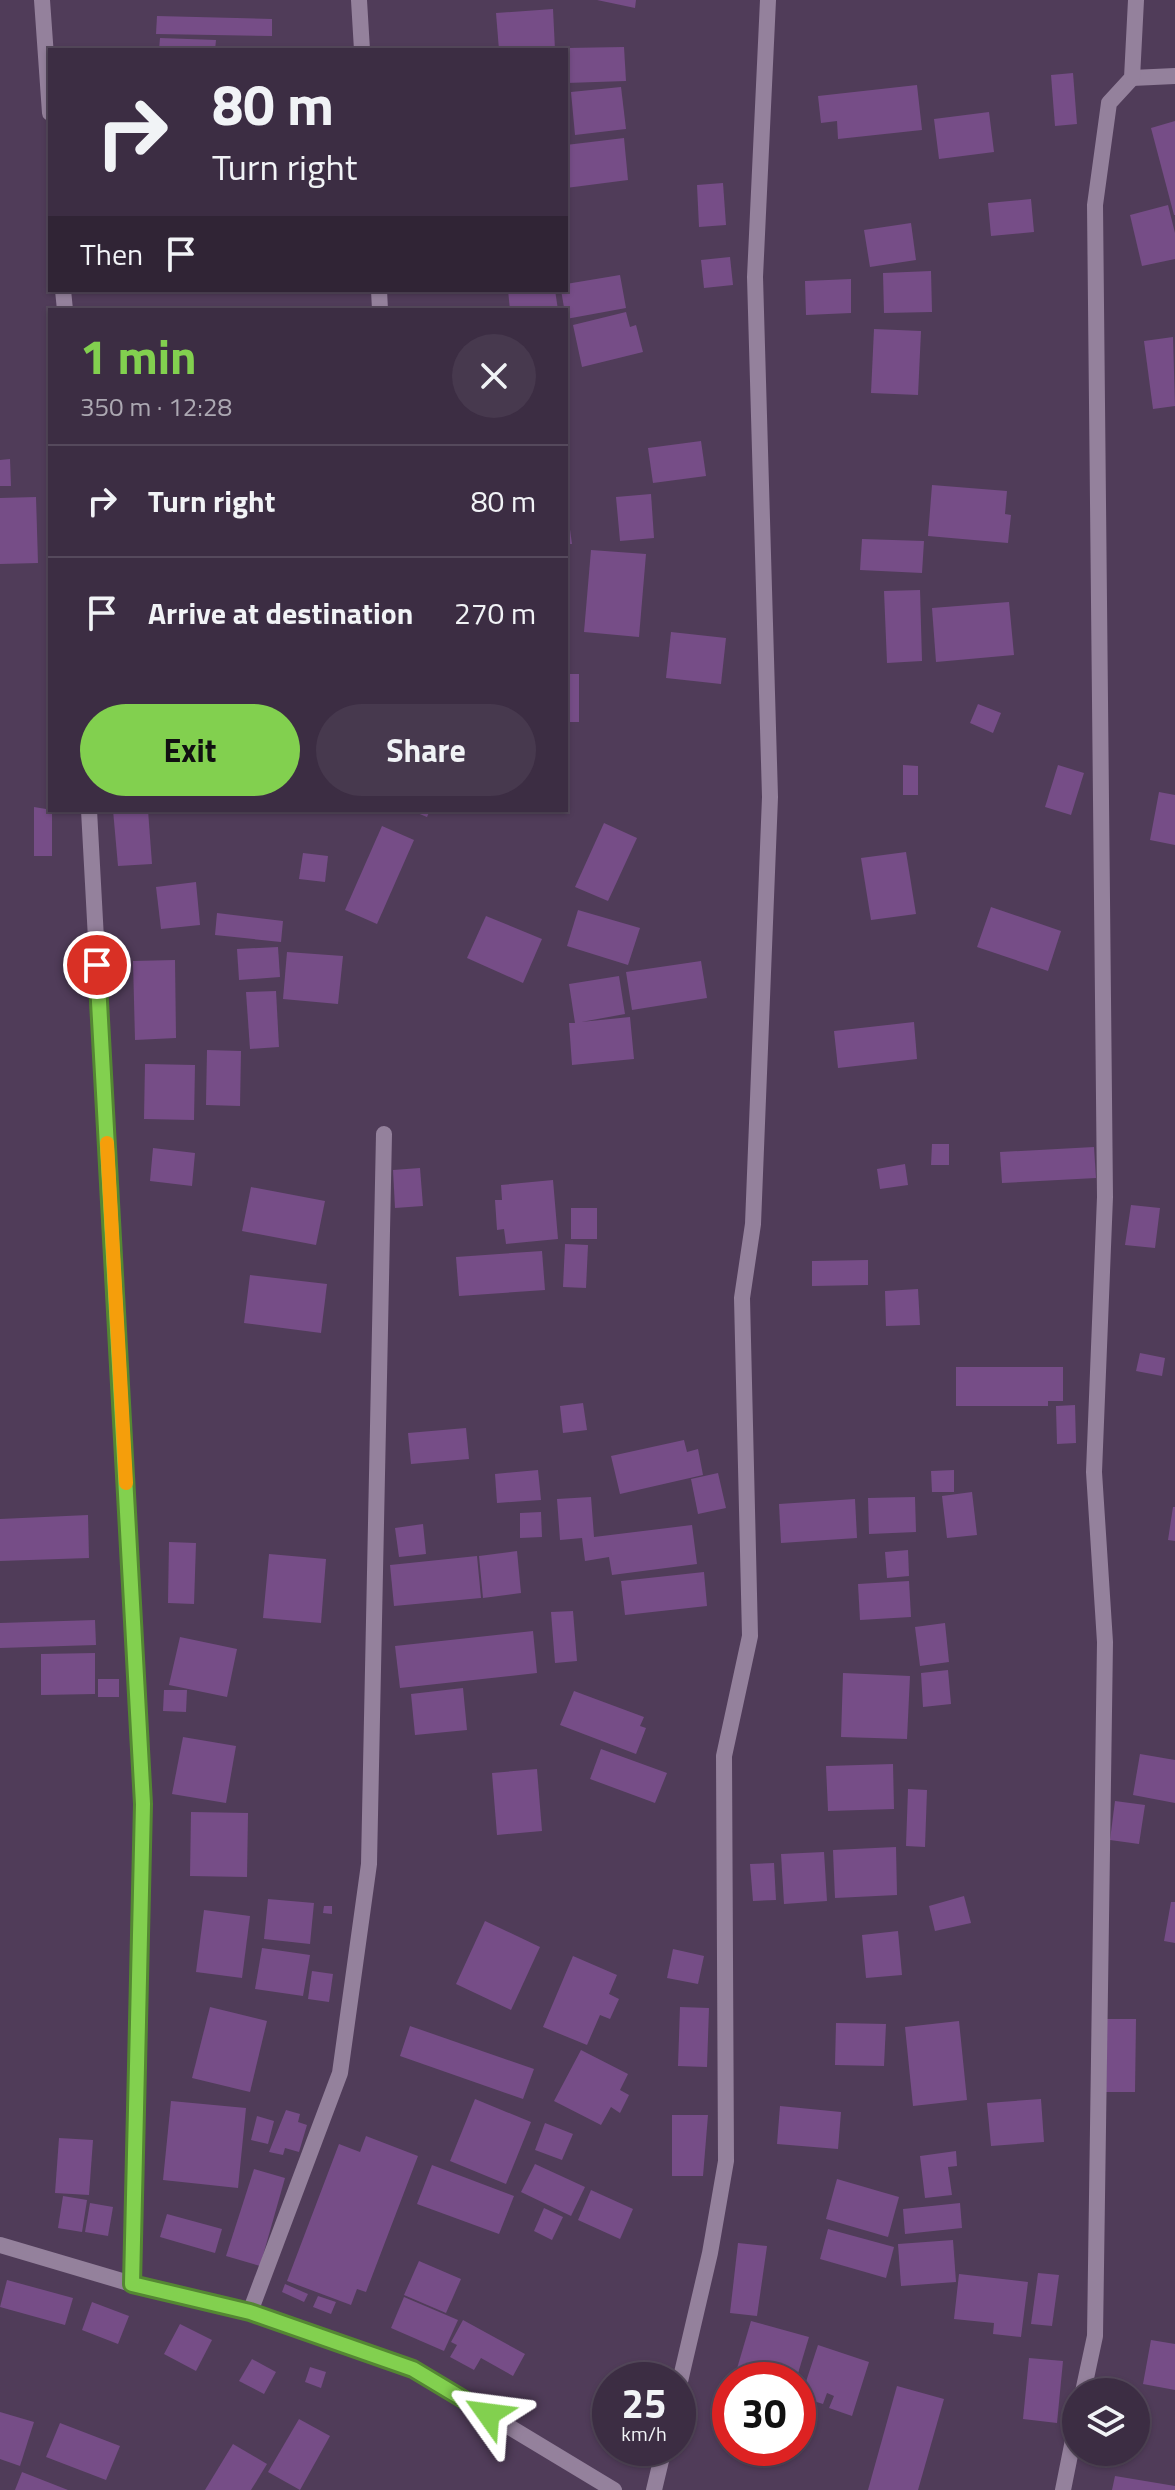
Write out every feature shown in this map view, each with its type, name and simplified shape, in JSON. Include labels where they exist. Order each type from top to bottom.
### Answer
[{"type":"street","points":[[42,0],[48,85]]},
{"type":"street","points":[[359,0],[362,48]]},
{"type":"street","points":[[685,2362],[710,2253],[726,2161],[724,1756],[750,1636],[742,1298],[753,1224],[770,797],[755,277],[768,0]]},
{"type":"street","points":[[1086,2378],[1095,2336],[1105,1642],[1094,1472],[1105,1197],[1095,205],[1109,103],[1132,78],[1136,0]]},
{"type":"street","points":[[1132,78],[1175,76]]},
{"type":"street","points":[[89,812],[143,1804],[132,2284]]},
{"type":"street","points":[[250,2312],[340,2073],[369,1864],[384,1134]]},
{"type":"street","points":[[0,2245],[132,2284],[250,2312],[413,2369],[614,2490]]},
{"type":"street","points":[[654,2490],[660,2466]]},
{"type":"street","points":[[1063,2490],[1068,2466]]},
{"type":"building","points":[[597,0],[636,0],[635,8]]},
{"type":"building","points":[[553,9],[555,48],[499,48],[496,13]]},
{"type":"building","points":[[157,16],[272,19],[272,36],[156,34]]},
{"type":"building","points":[[160,38],[216,40],[215,48],[159,48]]},
{"type":"building","points":[[624,47],[626,81],[568,83],[566,48]]},
{"type":"building","points":[[1073,73],[1077,124],[1055,126],[1051,75]]},
{"type":"building","points":[[917,85],[922,130],[838,139],[837,121],[821,123],[818,96]]},
{"type":"building","points":[[621,87],[626,129],[575,135],[571,92]]},
{"type":"building","points":[[989,112],[994,152],[939,159],[934,119]]},
{"type":"building","points":[[1175,121],[1175,215],[1174,215],[1151,128]]},
{"type":"building","points":[[624,138],[628,180],[568,188],[568,145]]},
{"type":"building","points":[[723,183],[726,225],[699,227],[697,185]]},
{"type":"building","points":[[1031,199],[1034,232],[991,236],[988,203]]},
{"type":"building","points":[[1168,205],[1175,233],[1175,259],[1142,266],[1130,215]]},
{"type":"building","points":[[911,223],[916,260],[870,267],[864,230]]},
{"type":"building","points":[[730,257],[733,285],[704,288],[701,260]]},
{"type":"building","points":[[931,271],[932,312],[884,313],[883,273]]},
{"type":"building","points":[[620,275],[626,308],[568,319],[568,308],[564,308],[561,292],[568,292],[568,284]]},
{"type":"building","points":[[851,279],[851,313],[806,315],[805,281]]},
{"type":"building","points":[[508,292],[555,292],[558,308],[510,308]]},
{"type":"building","points":[[626,312],[630,327],[636,325],[643,352],[582,367],[573,325]]},
{"type":"building","points":[[874,329],[921,331],[918,395],[871,393]]},
{"type":"building","points":[[1173,337],[1175,406],[1153,409],[1144,341]]},
{"type":"building","points":[[701,441],[706,476],[653,483],[648,448]]},
{"type":"building","points":[[10,459],[11,486],[0,486],[0,460]]},
{"type":"building","points":[[932,485],[1007,491],[1005,514],[1011,515],[1008,543],[928,536]]},
{"type":"building","points":[[651,494],[654,538],[620,541],[616,497]]},
{"type":"building","points":[[36,497],[38,563],[0,564],[0,498]]},
{"type":"building","points":[[568,515],[572,544],[568,544]]},
{"type":"building","points":[[862,539],[924,541],[922,573],[860,570]]},
{"type":"building","points":[[591,550],[646,554],[639,637],[584,632]]},
{"type":"building","points":[[920,590],[922,661],[887,663],[884,591]]},
{"type":"building","points":[[1009,602],[1014,655],[936,662],[932,608]]},
{"type":"building","points":[[671,632],[726,638],[721,684],[666,678]]},
{"type":"building","points":[[568,674],[579,674],[579,722],[568,722]]},
{"type":"building","points":[[978,704],[1001,713],[993,733],[970,723]]},
{"type":"building","points":[[903,765],[918,766],[918,795],[903,795]]},
{"type":"building","points":[[1058,765],[1084,773],[1071,815],[1045,807]]},
{"type":"building","points":[[1159,792],[1175,795],[1175,845],[1150,840]]},
{"type":"building","points":[[34,807],[52,812],[52,856],[34,856]]},
{"type":"building","points":[[113,812],[148,812],[152,864],[118,866]]},
{"type":"building","points":[[604,823],[637,838],[608,901],[575,887]]},
{"type":"building","points":[[382,826],[414,840],[377,924],[345,910]]},
{"type":"building","points":[[906,852],[916,914],[871,920],[861,858]]},
{"type":"building","points":[[303,853],[328,856],[325,882],[299,879]]},
{"type":"building","points":[[196,882],[200,925],[161,929],[156,887]]},
{"type":"building","points":[[991,907],[1061,931],[1048,971],[977,947]]},
{"type":"building","points":[[578,910],[640,928],[628,965],[567,946]]},
{"type":"building","points":[[217,913],[283,921],[281,942],[215,935]]},
{"type":"building","points":[[486,916],[542,939],[523,983],[467,958]]},
{"type":"building","points":[[278,947],[280,977],[239,980],[237,949]]},
{"type":"building","points":[[287,952],[343,956],[338,1004],[283,999]]},
{"type":"building","points":[[175,960],[176,1038],[135,1040],[133,961]]},
{"type":"building","points":[[701,961],[707,998],[632,1010],[626,972]]},
{"type":"building","points":[[619,976],[625,1014],[581,1022],[630,1017],[634,1059],[572,1065],[569,1023],[575,1023],[569,984]]},
{"type":"building","points":[[276,991],[279,1047],[250,1049],[246,992]]},
{"type":"building","points":[[914,1022],[917,1059],[838,1068],[834,1031]]},
{"type":"building","points":[[207,1050],[241,1051],[240,1106],[206,1105]]},
{"type":"building","points":[[145,1064],[195,1065],[194,1120],[144,1119]]},
{"type":"building","points":[[932,1144],[949,1144],[949,1165],[931,1165]]},
{"type":"building","points":[[1094,1147],[1096,1178],[1002,1183],[1000,1152]]},
{"type":"building","points":[[153,1148],[195,1153],[192,1186],[150,1181]]},
{"type":"building","points":[[905,1164],[908,1185],[880,1189],[877,1169]]},
{"type":"building","points":[[420,1168],[423,1206],[395,1208],[393,1170]]},
{"type":"building","points":[[553,1180],[558,1239],[506,1244],[504,1229],[497,1230],[495,1200],[502,1200],[501,1185]]},
{"type":"building","points":[[251,1187],[325,1201],[316,1245],[242,1231]]},
{"type":"building","points":[[1131,1205],[1160,1208],[1155,1248],[1125,1245]]},
{"type":"building","points":[[571,1208],[597,1208],[597,1239],[571,1239]]},
{"type":"building","points":[[565,1244],[588,1245],[586,1288],[563,1287]]},
{"type":"building","points":[[542,1251],[545,1290],[459,1296],[456,1257]]},
{"type":"building","points":[[868,1260],[868,1285],[812,1286],[812,1261]]},
{"type":"building","points":[[250,1275],[327,1284],[321,1333],[244,1323]]},
{"type":"building","points":[[918,1289],[920,1325],[886,1326],[885,1291]]},
{"type":"building","points":[[1140,1353],[1165,1358],[1162,1376],[1136,1371]]},
{"type":"building","points":[[956,1367],[1063,1367],[1063,1401],[1048,1401],[1048,1406],[956,1406]]},
{"type":"building","points":[[583,1403],[587,1430],[563,1433],[560,1406]]},
{"type":"building","points":[[1075,1405],[1076,1443],[1057,1444],[1056,1406]]},
{"type":"building","points":[[466,1428],[469,1459],[411,1464],[408,1433]]},
{"type":"building","points":[[684,1440],[687,1452],[698,1449],[703,1475],[620,1494],[611,1456]]},
{"type":"building","points":[[538,1470],[541,1500],[497,1503],[495,1474]]},
{"type":"building","points":[[954,1470],[954,1492],[932,1492],[931,1471]]},
{"type":"building","points":[[718,1473],[726,1508],[698,1514],[691,1479]]},
{"type":"building","points":[[972,1492],[977,1535],[947,1538],[942,1496]]},
{"type":"building","points":[[591,1497],[594,1537],[692,1525],[697,1564],[612,1575],[609,1557],[585,1561],[582,1538],[560,1540],[557,1499]]},
{"type":"building","points":[[915,1497],[916,1532],[869,1534],[868,1498]]},
{"type":"building","points":[[855,1499],[857,1538],[781,1543],[779,1504]]},
{"type":"building","points":[[1175,1507],[1175,1541],[1168,1540]]},
{"type":"building","points":[[541,1512],[542,1537],[520,1538],[520,1513]]},
{"type":"building","points":[[88,1515],[89,1558],[0,1561],[0,1519]]},
{"type":"building","points":[[423,1524],[426,1554],[399,1557],[395,1528]]},
{"type":"building","points":[[169,1542],[196,1543],[194,1604],[168,1603]]},
{"type":"building","points":[[908,1550],[909,1576],[887,1578],[885,1552]]},
{"type":"building","points":[[517,1551],[521,1593],[483,1598],[479,1556]]},
{"type":"building","points":[[269,1554],[326,1559],[321,1623],[263,1618]]},
{"type":"building","points":[[477,1556],[481,1598],[394,1606],[390,1565]]},
{"type":"building","points":[[704,1572],[707,1606],[625,1615],[621,1581]]},
{"type":"building","points":[[909,1581],[911,1617],[860,1620],[858,1584]]},
{"type":"building","points":[[573,1611],[577,1661],[555,1663],[551,1612]]},
{"type":"building","points":[[95,1620],[96,1645],[0,1648],[0,1623]]},
{"type":"building","points":[[945,1623],[949,1662],[920,1666],[915,1627]]},
{"type":"building","points":[[533,1631],[537,1673],[400,1688],[395,1646]]},
{"type":"building","points":[[180,1637],[237,1649],[227,1697],[169,1685]]},
{"type":"building","points":[[95,1653],[95,1694],[41,1695],[41,1654]]},
{"type":"building","points":[[948,1670],[951,1704],[923,1707],[921,1673]]},
{"type":"building","points":[[843,1673],[910,1676],[907,1739],[841,1737]]},
{"type":"building","points":[[98,1679],[119,1679],[119,1697],[98,1697]]},
{"type":"building","points":[[463,1688],[467,1730],[415,1735],[411,1694]]},
{"type":"building","points":[[164,1690],[187,1690],[186,1712],[163,1711]]},
{"type":"building","points":[[574,1691],[644,1717],[640,1726],[646,1728],[636,1754],[560,1725]]},
{"type":"building","points":[[183,1737],[236,1746],[226,1803],[172,1794]]},
{"type":"building","points":[[601,1749],[667,1773],[655,1803],[590,1779]]},
{"type":"building","points":[[1140,1754],[1175,1760],[1175,1803],[1133,1795]]},
{"type":"building","points":[[893,1764],[894,1809],[828,1811],[826,1766]]},
{"type":"building","points":[[537,1769],[542,1831],[497,1835],[492,1773]]},
{"type":"building","points":[[908,1789],[927,1790],[925,1847],[906,1846]]},
{"type":"building","points":[[1115,1801],[1145,1805],[1139,1844],[1110,1840]]},
{"type":"building","points":[[191,1812],[248,1813],[247,1877],[190,1876]]},
{"type":"building","points":[[896,1847],[897,1895],[835,1898],[833,1850]]},
{"type":"building","points":[[824,1852],[827,1901],[784,1904],[781,1854]]},
{"type":"building","points":[[774,1863],[776,1900],[753,1901],[750,1864]]},
{"type":"building","points":[[964,1896],[971,1923],[935,1931],[929,1906]]},
{"type":"building","points":[[268,1899],[314,1903],[310,1944],[264,1939]]},
{"type":"building","points":[[1171,1902],[1175,1902],[1175,1943],[1164,1941]]},
{"type":"building","points":[[324,1906],[332,1906],[332,1914],[323,1913]]},
{"type":"building","points":[[204,1910],[250,1916],[242,1978],[196,1972]]},
{"type":"building","points":[[485,1921],[540,1947],[511,2010],[456,1984]]},
{"type":"building","points":[[898,1931],[902,1975],[866,1978],[862,1935]]},
{"type":"building","points":[[262,1948],[310,1955],[303,1996],[255,1989]]},
{"type":"building","points":[[673,1949],[704,1956],[698,1984],[667,1978]]},
{"type":"building","points":[[573,1956],[617,1975],[609,1994],[619,1999],[610,2019],[600,2015],[587,2045],[543,2027]]},
{"type":"building","points":[[312,1971],[333,1974],[329,2002],[308,1999]]},
{"type":"building","points":[[210,2007],[267,2021],[250,2092],[192,2078]]},
{"type":"building","points":[[680,2007],[709,2008],[707,2067],[678,2066]]},
{"type":"building","points":[[1107,2019],[1136,2019],[1135,2092],[1106,2092]]},
{"type":"building","points":[[959,2021],[967,2100],[913,2106],[905,2027]]},
{"type":"building","points":[[836,2023],[886,2024],[884,2066],[835,2065]]},
{"type":"building","points":[[410,2026],[534,2069],[523,2099],[400,2056]]},
{"type":"building","points":[[581,2050],[628,2074],[620,2090],[629,2095],[620,2113],[611,2107],[601,2125],[554,2101]]},
{"type":"building","points":[[475,2099],[531,2122],[506,2184],[450,2161]]},
{"type":"building","points":[[1041,2099],[1044,2142],[991,2146],[987,2103]]},
{"type":"building","points":[[171,2101],[246,2108],[238,2188],[163,2180]]},
{"type":"building","points":[[780,2106],[841,2112],[838,2149],[777,2144]]},
{"type":"building","points":[[286,2110],[300,2114],[298,2122],[307,2125],[299,2152],[285,2148],[283,2155],[269,2152]]},
{"type":"building","points":[[672,2115],[708,2115],[703,2176],[672,2176]]},
{"type":"building","points":[[257,2116],[274,2121],[268,2144],[251,2140]]},
{"type":"building","points":[[545,2123],[573,2134],[562,2160],[535,2150]]},
{"type":"building","points":[[366,2136],[418,2156],[366,2292],[357,2289],[351,2305],[287,2281],[339,2144],[360,2152]]},
{"type":"building","points":[[59,2138],[93,2140],[89,2195],[55,2193]]},
{"type":"building","points":[[956,2151],[957,2166],[948,2167],[952,2195],[925,2198],[920,2156]]},
{"type":"building","points":[[535,2164],[585,2187],[571,2216],[521,2192]]},
{"type":"building","points":[[432,2165],[514,2196],[499,2234],[417,2204]]},
{"type":"building","points":[[254,2169],[285,2178],[260,2266],[226,2256]]},
{"type":"building","points":[[837,2179],[899,2197],[888,2237],[826,2219]]},
{"type":"building","points":[[591,2190],[633,2209],[620,2239],[578,2220]]},
{"type":"building","points":[[63,2196],[87,2200],[82,2232],[58,2228]]},
{"type":"building","points":[[90,2203],[113,2207],[108,2236],[85,2232]]},
{"type":"building","points":[[960,2203],[962,2228],[905,2234],[903,2209]]},
{"type":"building","points":[[544,2208],[563,2217],[552,2240],[534,2231]]},
{"type":"building","points":[[167,2214],[222,2229],[215,2253],[160,2237]]},
{"type":"building","points":[[828,2229],[894,2247],[886,2278],[820,2259]]},
{"type":"building","points":[[953,2240],[956,2282],[901,2286],[898,2244]]},
{"type":"building","points":[[738,2243],[767,2246],[757,2316],[730,2313]]},
{"type":"building","points":[[419,2261],[461,2279],[446,2313],[404,2295]]},
{"type":"building","points":[[1038,2273],[1059,2275],[1052,2326],[1031,2324]]},
{"type":"building","points":[[959,2274],[1028,2282],[1021,2337],[993,2334],[994,2323],[954,2319]]},
{"type":"building","points":[[7,2280],[73,2298],[65,2325],[0,2307]]},
{"type":"building","points":[[285,2284],[308,2294],[304,2302],[282,2292]]},
{"type":"building","points":[[318,2296],[336,2302],[331,2314],[313,2307]]},
{"type":"building","points":[[404,2297],[458,2320],[444,2351],[391,2328]]},
{"type":"building","points":[[92,2302],[129,2316],[118,2344],[82,2330]]},
{"type":"building","points":[[463,2320],[525,2354],[513,2376],[481,2358],[474,2370],[450,2357],[457,2345],[451,2342]]},
{"type":"building","points":[[751,2321],[809,2337],[801,2362],[739,2362]]},
{"type":"building","points":[[180,2324],[212,2340],[196,2371],[164,2354]]},
{"type":"building","points":[[1151,2340],[1175,2344],[1175,2390],[1150,2385],[1150,2378],[1144,2378]]},
{"type":"building","points":[[818,2345],[869,2362],[852,2416],[829,2408],[834,2396],[827,2393],[823,2404],[816,2402],[816,2362],[812,2362]]},
{"type":"building","points":[[1029,2358],[1063,2361],[1057,2423],[1023,2419]]},
{"type":"building","points":[[252,2359],[276,2372],[264,2394],[239,2381]]},
{"type":"building","points":[[310,2367],[326,2372],[321,2388],[305,2382]]},
{"type":"building","points":[[897,2386],[944,2399],[918,2490],[868,2490]]},
{"type":"building","points":[[0,2412],[34,2422],[20,2466],[0,2459]]},
{"type":"building","points":[[299,2419],[330,2436],[300,2490],[268,2472]]},
{"type":"building","points":[[60,2423],[120,2446],[106,2480],[46,2457]]},
{"type":"building","points":[[233,2444],[267,2464],[251,2490],[205,2490]]},
{"type":"building","points":[[22,2472],[68,2490],[15,2490]]},
{"type":"building","points":[[1115,2476],[1175,2486],[1175,2490],[1112,2490]]},
{"type":"slow traffic","points":[[107,1143],[126,1483]]},
{"type":"route","points":[[97,965],[143,1804],[132,2284],[250,2312],[413,2369],[488,2414]]}]
